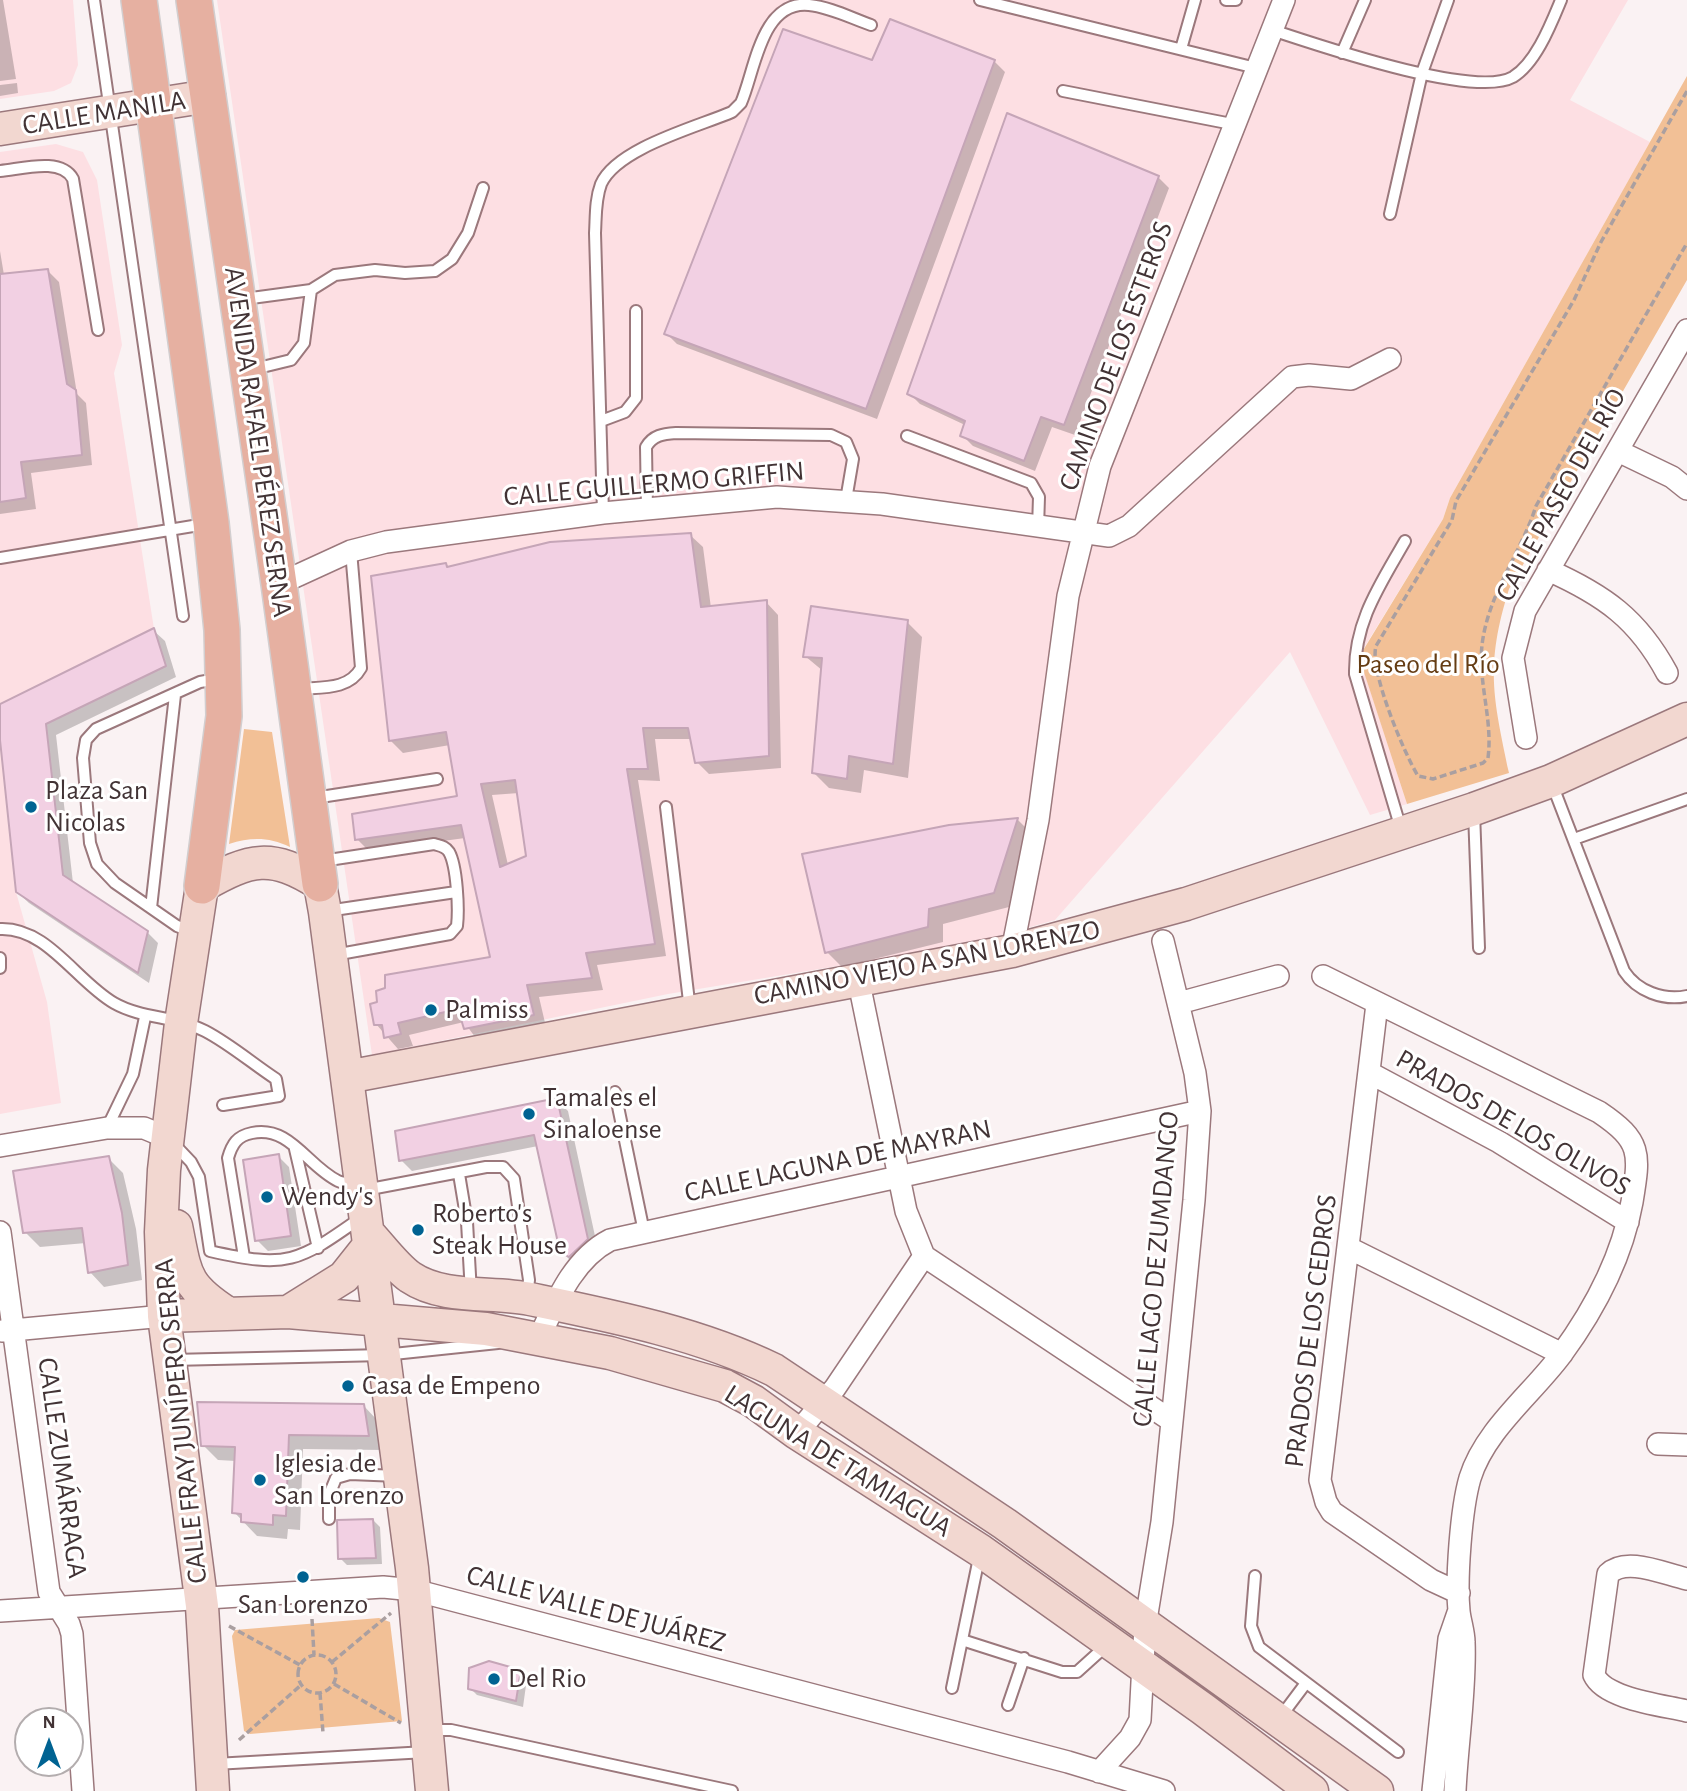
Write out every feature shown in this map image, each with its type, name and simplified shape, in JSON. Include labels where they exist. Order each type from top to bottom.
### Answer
[{"type":"main road","name":"AVENIDA RAFAEL PÉREZ SERNA","points":[[139,0],[211,523],[225,678],[224,716],[202,886]]},
{"type":"main road","name":"AVENIDA RAFAEL PÉREZ SERNA","points":[[194,0],[320,886]]},
{"type":"main road","name":"CALLE MANILA","points":[[0,129],[209,96]]},
{"type":"main road","name":"CAMINO VIEJO A SAN LORENZO","points":[[347,1077],[858,978],[1012,951],[1186,904],[1474,809],[1550,781],[1687,719]]},
{"type":"main road","points":[[202,886],[231,869],[269,861],[290,867],[320,886],[332,955],[401,1477],[414,1590],[421,1736],[432,1791]]},
{"type":"main road","name":"CALLE FRAY JUNÍPERO SERRA","points":[[202,886],[181,1023],[164,1170],[161,1232],[164,1316],[201,1597],[213,1778]]},
{"type":"main road","points":[[164,1170],[196,1253],[190,1281],[199,1295],[228,1313]]},
{"type":"main road","points":[[288,1312],[344,1277],[367,1213]]},
{"type":"main road","name":"LAGUNA DE TAMIAGUA","points":[[367,1213],[411,1277],[438,1289],[541,1301],[681,1334],[739,1353],[774,1370],[1005,1524],[1377,1791]]},
{"type":"main road","name":"LAGUNA DE TAMIAGUA","points":[[164,1316],[288,1312],[486,1329],[610,1353],[725,1386],[753,1401],[797,1433],[981,1551],[1312,1791]]},
{"type":"street","name":"CAMINO DE LOS ESTEROS","points":[[1012,951],[1038,820],[1068,596],[1100,467],[1284,0]]},
{"type":"street","name":"CALLE PASEO DEL RÍO","points":[[1526,738],[1513,658],[1525,611],[1687,331]]},
{"type":"street","name":"CALLE GUILLERMO GRIFFIN","points":[[279,584],[351,551],[436,534],[603,513],[777,497],[846,500],[941,511],[1082,535],[1109,536],[1129,526],[1292,377],[1309,375],[1351,379],[1390,359]]},
{"type":"street","points":[[1618,451],[1672,477],[1687,489]]},
{"type":"street","points":[[1548,570],[1592,589],[1626,616],[1652,644],[1667,674]]},
{"type":"street","name":"CALLE LAGO DE ZUMDANGO","points":[[1099,1772],[1130,1738],[1140,1720],[1145,1626],[1162,1522],[1200,1111],[1179,1003],[1163,941]]},
{"type":"street","points":[[1179,1003],[1278,976]]},
{"type":"street","points":[[1323,976],[1599,1112],[1616,1124],[1635,1145],[1637,1158],[1628,1222],[1614,1268],[1562,1354],[1491,1438],[1476,1461],[1466,1497],[1459,1602],[1464,1642],[1455,1791]]},
{"type":"street","points":[[858,978],[898,1178],[906,1210],[924,1255],[1172,1421]]},
{"type":"street","name":"PRADOS DE LOS CEDROS","points":[[1377,1004],[1321,1469],[1323,1492],[1332,1512],[1459,1602]]},
{"type":"street","name":"PRADOS DE LOS OLIVOS","points":[[1370,1073],[1499,1142],[1628,1222]]},
{"type":"street","name":"CALLE LAGUNA DE MAYRAN","points":[[539,1338],[541,1301],[597,1246],[644,1232],[1200,1111]]},
{"type":"street","points":[[0,1146],[107,1128],[144,1128],[168,1138]]},
{"type":"street","name":"CALLE ZUMÁRRAGA","points":[[0,1232],[7,1331],[49,1592],[69,1624],[72,1634],[83,1791]]},
{"type":"street","points":[[1349,1248],[1562,1354]]},
{"type":"street","points":[[797,1433],[823,1402],[924,1255]]},
{"type":"street","points":[[7,1331],[164,1316]]},
{"type":"street","points":[[1658,1444],[1687,1445]]},
{"type":"street","points":[[1687,1578],[1627,1565],[1615,1567],[1608,1574],[1594,1675],[1596,1681],[1614,1693],[1687,1711]]},
{"type":"street","name":"CALLE VALLE DE JUÁREZ","points":[[0,1611],[383,1587],[414,1590],[1164,1791]]},
{"type":"street","points":[[1433,1791],[1449,1639],[1459,1602]]},
{"type":"lane","points":[[94,0],[183,616]]},
{"type":"lane","points":[[980,0],[1256,68]]},
{"type":"lane","points":[[1181,49],[1195,0]]},
{"type":"lane","points":[[1226,0],[1236,0]]},
{"type":"lane","points":[[1342,53],[1366,0]]},
{"type":"lane","points":[[1390,214],[1422,73],[1448,0]]},
{"type":"lane","points":[[1272,30],[1342,53],[1422,73],[1499,83],[1516,75],[1532,57],[1561,0]]},
{"type":"lane","points":[[603,513],[595,233],[597,201],[602,182],[626,157],[732,112],[741,103],[766,33],[779,13],[792,6],[809,5],[871,25]]},
{"type":"lane","points":[[1063,90],[1237,125]]},
{"type":"lane","points":[[0,171],[60,166],[69,171],[74,179],[98,330]]},
{"type":"lane","points":[[237,300],[311,290],[335,275],[375,270],[405,273],[435,271],[452,259],[468,233],[483,188]]},
{"type":"lane","points":[[248,371],[291,360],[304,342],[311,290]]},
{"type":"lane","points":[[601,421],[625,412],[636,398],[636,311]]},
{"type":"lane","points":[[647,509],[646,447],[660,434],[676,433],[831,435],[846,442],[853,459],[846,500]]},
{"type":"lane","points":[[907,436],[1031,482],[1039,497],[1038,528]]},
{"type":"lane","points":[[0,558],[211,523]]},
{"type":"lane","points":[[1401,831],[1354,674],[1354,656],[1363,616],[1405,541]]},
{"type":"lane","points":[[293,690],[343,684],[351,681],[360,668],[351,551]]},
{"type":"lane","points":[[194,933],[177,926],[104,874],[93,855],[83,748],[96,729],[200,682],[225,678]]},
{"type":"lane","points":[[151,908],[174,695]]},
{"type":"lane","points":[[308,799],[437,779]]},
{"type":"lane","points":[[1550,781],[1616,954],[1632,982],[1664,996],[1687,996]]},
{"type":"lane","points":[[1574,839],[1687,799]]},
{"type":"lane","points":[[666,807],[690,1010]]},
{"type":"lane","points":[[1474,809],[1479,947]]},
{"type":"lane","points":[[320,886],[434,844],[442,846],[450,855],[456,891],[457,926],[450,934],[332,955]]},
{"type":"lane","points":[[320,886],[456,891]]},
{"type":"lane","points":[[0,929],[14,928],[41,942],[113,1003],[145,1017],[204,1030],[276,1079],[279,1096],[223,1105]]},
{"type":"lane","points":[[0,958],[0,968]]},
{"type":"lane","points":[[107,1128],[133,1074],[145,1017]]},
{"type":"lane","points":[[615,1092],[644,1232]]},
{"type":"lane","points":[[244,1257],[228,1158],[232,1146],[243,1135],[261,1131],[287,1138],[295,1149],[336,1180],[367,1213]]},
{"type":"lane","points":[[168,1138],[191,1162],[199,1177],[196,1253],[274,1262],[292,1260],[318,1248],[367,1213],[459,1174],[496,1166],[510,1172],[514,1179],[529,1280],[541,1301]]},
{"type":"lane","points":[[295,1149],[318,1248]]},
{"type":"lane","points":[[459,1174],[467,1223],[471,1293]]},
{"type":"lane","points":[[170,1360],[384,1355],[539,1338]]},
{"type":"lane","points":[[329,1519],[329,1495],[336,1478],[350,1474],[401,1477]]},
{"type":"lane","points":[[952,1688],[981,1551]]},
{"type":"lane","points":[[1255,1576],[1253,1636],[1259,1647],[1398,1752]]},
{"type":"lane","points":[[962,1640],[1062,1672],[1077,1672],[1109,1643]]},
{"type":"lane","points":[[1008,1705],[1024,1658]]},
{"type":"lane","points":[[1278,1721],[1306,1683]]},
{"type":"lane","points":[[213,1778],[451,1730],[732,1791]]},
{"type":"path","points":[[1687,91],[1601,242],[1574,300],[1456,501],[1452,520],[1376,646],[1375,665],[1406,756],[1418,776],[1433,779],[1483,763],[1488,758],[1481,678],[1482,646],[1486,624],[1509,563],[1531,525],[1536,506],[1687,243]]},
{"type":"path","points":[[332,1662],[391,1613]]},
{"type":"path","points":[[312,1619],[314,1655]]},
{"type":"path","points":[[229,1626],[300,1665]]},
{"type":"path","points":[[314,1655],[332,1662],[336,1673],[334,1684],[320,1693],[310,1692],[301,1685],[298,1676],[300,1665],[314,1655]]},
{"type":"path","points":[[334,1684],[421,1736]]},
{"type":"path","points":[[239,1740],[301,1685]]},
{"type":"path","points":[[320,1693],[323,1733]]},
{"type":"shaded area","points":[[0,0],[73,0],[78,65],[71,83],[54,91],[0,99]]},
{"type":"shaded area","points":[[217,0],[1628,0],[1570,100],[1650,142],[1450,498],[1443,519],[1359,656],[1407,804],[1370,815],[1290,652],[1055,920],[971,944],[668,994],[372,1055]]},
{"type":"shaded area","points":[[56,144],[83,152],[97,180],[122,345],[114,373],[154,629],[0,704],[0,152]]},
{"type":"shaded area","points":[[0,740],[16,892],[47,1002],[61,1103],[0,1114]]},
{"type":"green space","name":"Paseo del Río","points":[[1687,76],[1687,280],[1509,589],[1497,639],[1494,681],[1509,773],[1407,804],[1359,657],[1443,519],[1450,498]]},
{"type":"green space","points":[[244,729],[272,732],[290,847],[260,839],[229,844]]},
{"type":"green space","points":[[379,1618],[390,1622],[402,1721],[250,1734],[244,1731],[232,1636],[235,1630]]},
{"type":"building","points":[[890,19],[995,60],[866,409],[664,334],[783,29],[872,60]]},
{"type":"building","points":[[1007,113],[1159,176],[1064,425],[1041,417],[1024,461],[960,436],[965,421],[907,394]]},
{"type":"building","points":[[48,269],[67,384],[76,390],[82,455],[21,462],[26,498],[0,502],[0,274]]},
{"type":"building","points":[[691,533],[701,607],[767,600],[769,756],[695,763],[688,728],[643,728],[648,769],[627,769],[655,944],[586,953],[592,978],[527,985],[534,1015],[464,1029],[458,1009],[398,1023],[401,1034],[384,1038],[382,1025],[374,1025],[370,1004],[377,1002],[376,991],[385,988],[385,975],[490,957],[461,825],[355,840],[352,814],[457,796],[446,732],[389,741],[371,576],[446,563],[447,567],[550,542]],"holes":[[[515,780],[526,856],[500,867],[481,784]]]},
{"type":"building","points":[[811,606],[908,620],[893,764],[849,756],[847,779],[812,773],[822,658],[803,657]]},
{"type":"building","name":"Plaza San Nicolas","points":[[154,628],[166,666],[46,724],[63,875],[148,931],[138,973],[16,892],[0,740],[0,704]]},
{"type":"building","points":[[1018,818],[994,893],[929,909],[928,927],[825,953],[802,854],[949,825]]},
{"type":"building","points":[[557,1098],[588,1239],[569,1257],[560,1252],[534,1135],[399,1161],[395,1131]]},
{"type":"building","name":"Wendy's","points":[[279,1154],[291,1236],[255,1241],[243,1160]]},
{"type":"building","points":[[109,1156],[122,1213],[128,1265],[88,1273],[82,1228],[23,1233],[13,1171]]},
{"type":"building","name":"Iglesia de San Lorenzo","points":[[197,1402],[364,1404],[369,1436],[289,1435],[286,1516],[273,1515],[273,1525],[241,1522],[241,1514],[232,1513],[235,1447],[201,1446]]},
{"type":"building","points":[[373,1519],[376,1558],[338,1559],[337,1520]]},
{"type":"building","name":"Del Rio","points":[[489,1661],[521,1670],[516,1701],[468,1689],[469,1668]]},
{"type":"place","name":"Plaza San Nicolas","points":[[31,807]]},
{"type":"place","name":"Palmiss","points":[[431,1010]]},
{"type":"place","name":"Tamales el Sinaloense","points":[[529,1114]]},
{"type":"place","name":"Wendy's","points":[[267,1197]]},
{"type":"place","name":"Roberto's Steak House","points":[[418,1230]]},
{"type":"place","name":"Casa de Empeno","points":[[348,1386]]},
{"type":"place","name":"Iglesia de San Lorenzo","points":[[260,1480]]},
{"type":"place","name":"San Lorenzo","points":[[303,1577]]},
{"type":"place","name":"Del Rio","points":[[494,1679]]}]
